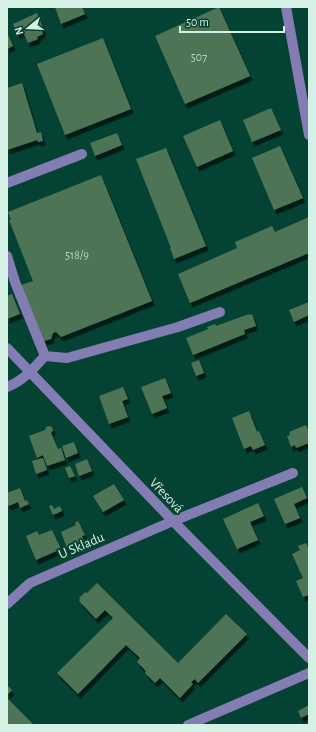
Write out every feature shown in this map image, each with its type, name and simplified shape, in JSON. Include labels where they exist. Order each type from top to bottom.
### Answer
[{"type":"street","points":[[286,7],[309,135]]},
{"type":"street","points":[[7,183],[82,154]]},
{"type":"street","points":[[7,256],[15,282],[45,356]]},
{"type":"street","points":[[45,356],[67,358],[178,327],[220,312]]},
{"type":"street","name":"Vřesová","points":[[7,348],[173,521],[309,658]]},
{"type":"street","points":[[7,387],[30,372],[45,356]]},
{"type":"street","name":"U Skladu","points":[[7,604],[30,583],[173,521],[293,473]]},
{"type":"street","points":[[188,725],[309,673]]},
{"type":"building","points":[[55,7],[82,7],[85,14],[61,24]]},
{"type":"building","points":[[219,7],[250,76],[185,104],[155,36]]},
{"type":"building","points":[[37,13],[44,30],[42,31],[43,34],[37,37],[38,39],[28,43],[23,32],[17,34],[13,24]]},
{"type":"building","points":[[7,32],[13,46],[7,49]]},
{"type":"building","points":[[103,38],[131,109],[65,135],[37,64]]},
{"type":"building","points":[[22,83],[37,133],[41,132],[43,141],[38,142],[37,140],[7,150],[7,88]]},
{"type":"building","points":[[271,108],[281,130],[252,142],[243,120]]},
{"type":"building","points":[[220,120],[233,151],[197,167],[183,136]]},
{"type":"building","points":[[117,133],[122,145],[95,156],[90,143]]},
{"type":"building","points":[[280,146],[303,198],[274,210],[252,158]]},
{"type":"building","points":[[166,148],[206,246],[174,259],[136,159]]},
{"type":"building","points":[[101,175],[152,301],[61,337],[56,332],[53,333],[51,339],[44,341],[21,285],[33,281],[9,220],[11,220],[8,212]]},
{"type":"building","points":[[309,217],[309,253],[190,303],[178,274],[237,248],[235,242],[272,226],[275,232]]},
{"type":"building","points":[[12,294],[20,314],[7,319],[7,296]]},
{"type":"building","points":[[309,302],[309,315],[294,322],[289,310]]},
{"type":"building","points":[[252,314],[256,326],[244,330],[245,334],[193,355],[186,338],[208,329],[207,327],[215,324],[216,326]]},
{"type":"building","points":[[199,360],[204,373],[196,376],[191,363]]},
{"type":"building","points":[[165,378],[171,393],[162,396],[167,408],[152,414],[141,387]]},
{"type":"building","points":[[123,387],[128,399],[122,401],[128,417],[109,424],[99,396]]},
{"type":"building","points":[[249,411],[257,432],[259,431],[265,445],[253,450],[251,446],[244,449],[232,418]]},
{"type":"building","points":[[306,425],[309,432],[309,443],[296,448],[295,445],[291,447],[287,436],[290,435],[289,432]]},
{"type":"building","points":[[46,427],[52,427],[53,430],[51,433],[58,449],[61,448],[65,460],[47,466],[43,455],[37,458],[29,436],[45,430]]},
{"type":"building","points":[[74,442],[78,453],[66,458],[62,446]]},
{"type":"building","points":[[43,458],[47,470],[36,474],[32,461]]},
{"type":"building","points":[[87,459],[92,471],[79,476],[75,464]]},
{"type":"building","points":[[70,466],[75,476],[69,478],[65,468]]},
{"type":"building","points":[[114,484],[124,500],[103,512],[93,496]]},
{"type":"building","points":[[302,487],[307,498],[294,504],[300,518],[285,524],[274,499]]},
{"type":"building","points":[[20,488],[25,501],[27,500],[29,504],[20,508],[18,502],[9,506],[7,503],[7,493]]},
{"type":"building","points":[[258,503],[264,516],[250,522],[258,540],[237,549],[223,519]]},
{"type":"building","points":[[52,505],[54,509],[60,506],[62,511],[53,515],[49,506]]},
{"type":"building","points":[[78,521],[85,535],[82,536],[84,541],[67,548],[61,532],[76,525],[75,523]]},
{"type":"building","points":[[52,530],[61,549],[36,560],[26,536],[37,531],[39,535]]},
{"type":"building","points":[[306,543],[309,547],[309,595],[303,597],[296,581],[303,578],[292,554],[300,550],[298,546]]},
{"type":"building","points":[[97,583],[178,663],[226,614],[247,634],[198,683],[195,679],[191,682],[193,684],[180,698],[160,678],[155,683],[137,662],[140,658],[126,645],[78,694],[57,673],[113,618],[105,610],[96,619],[79,601],[79,598],[85,592],[87,593]]},
{"type":"building","points":[[7,685],[12,690],[7,695]]},
{"type":"building","points":[[7,698],[34,725],[10,725],[7,722]]},
{"type":"building","points":[[309,705],[309,714],[301,718],[298,711]]}]
